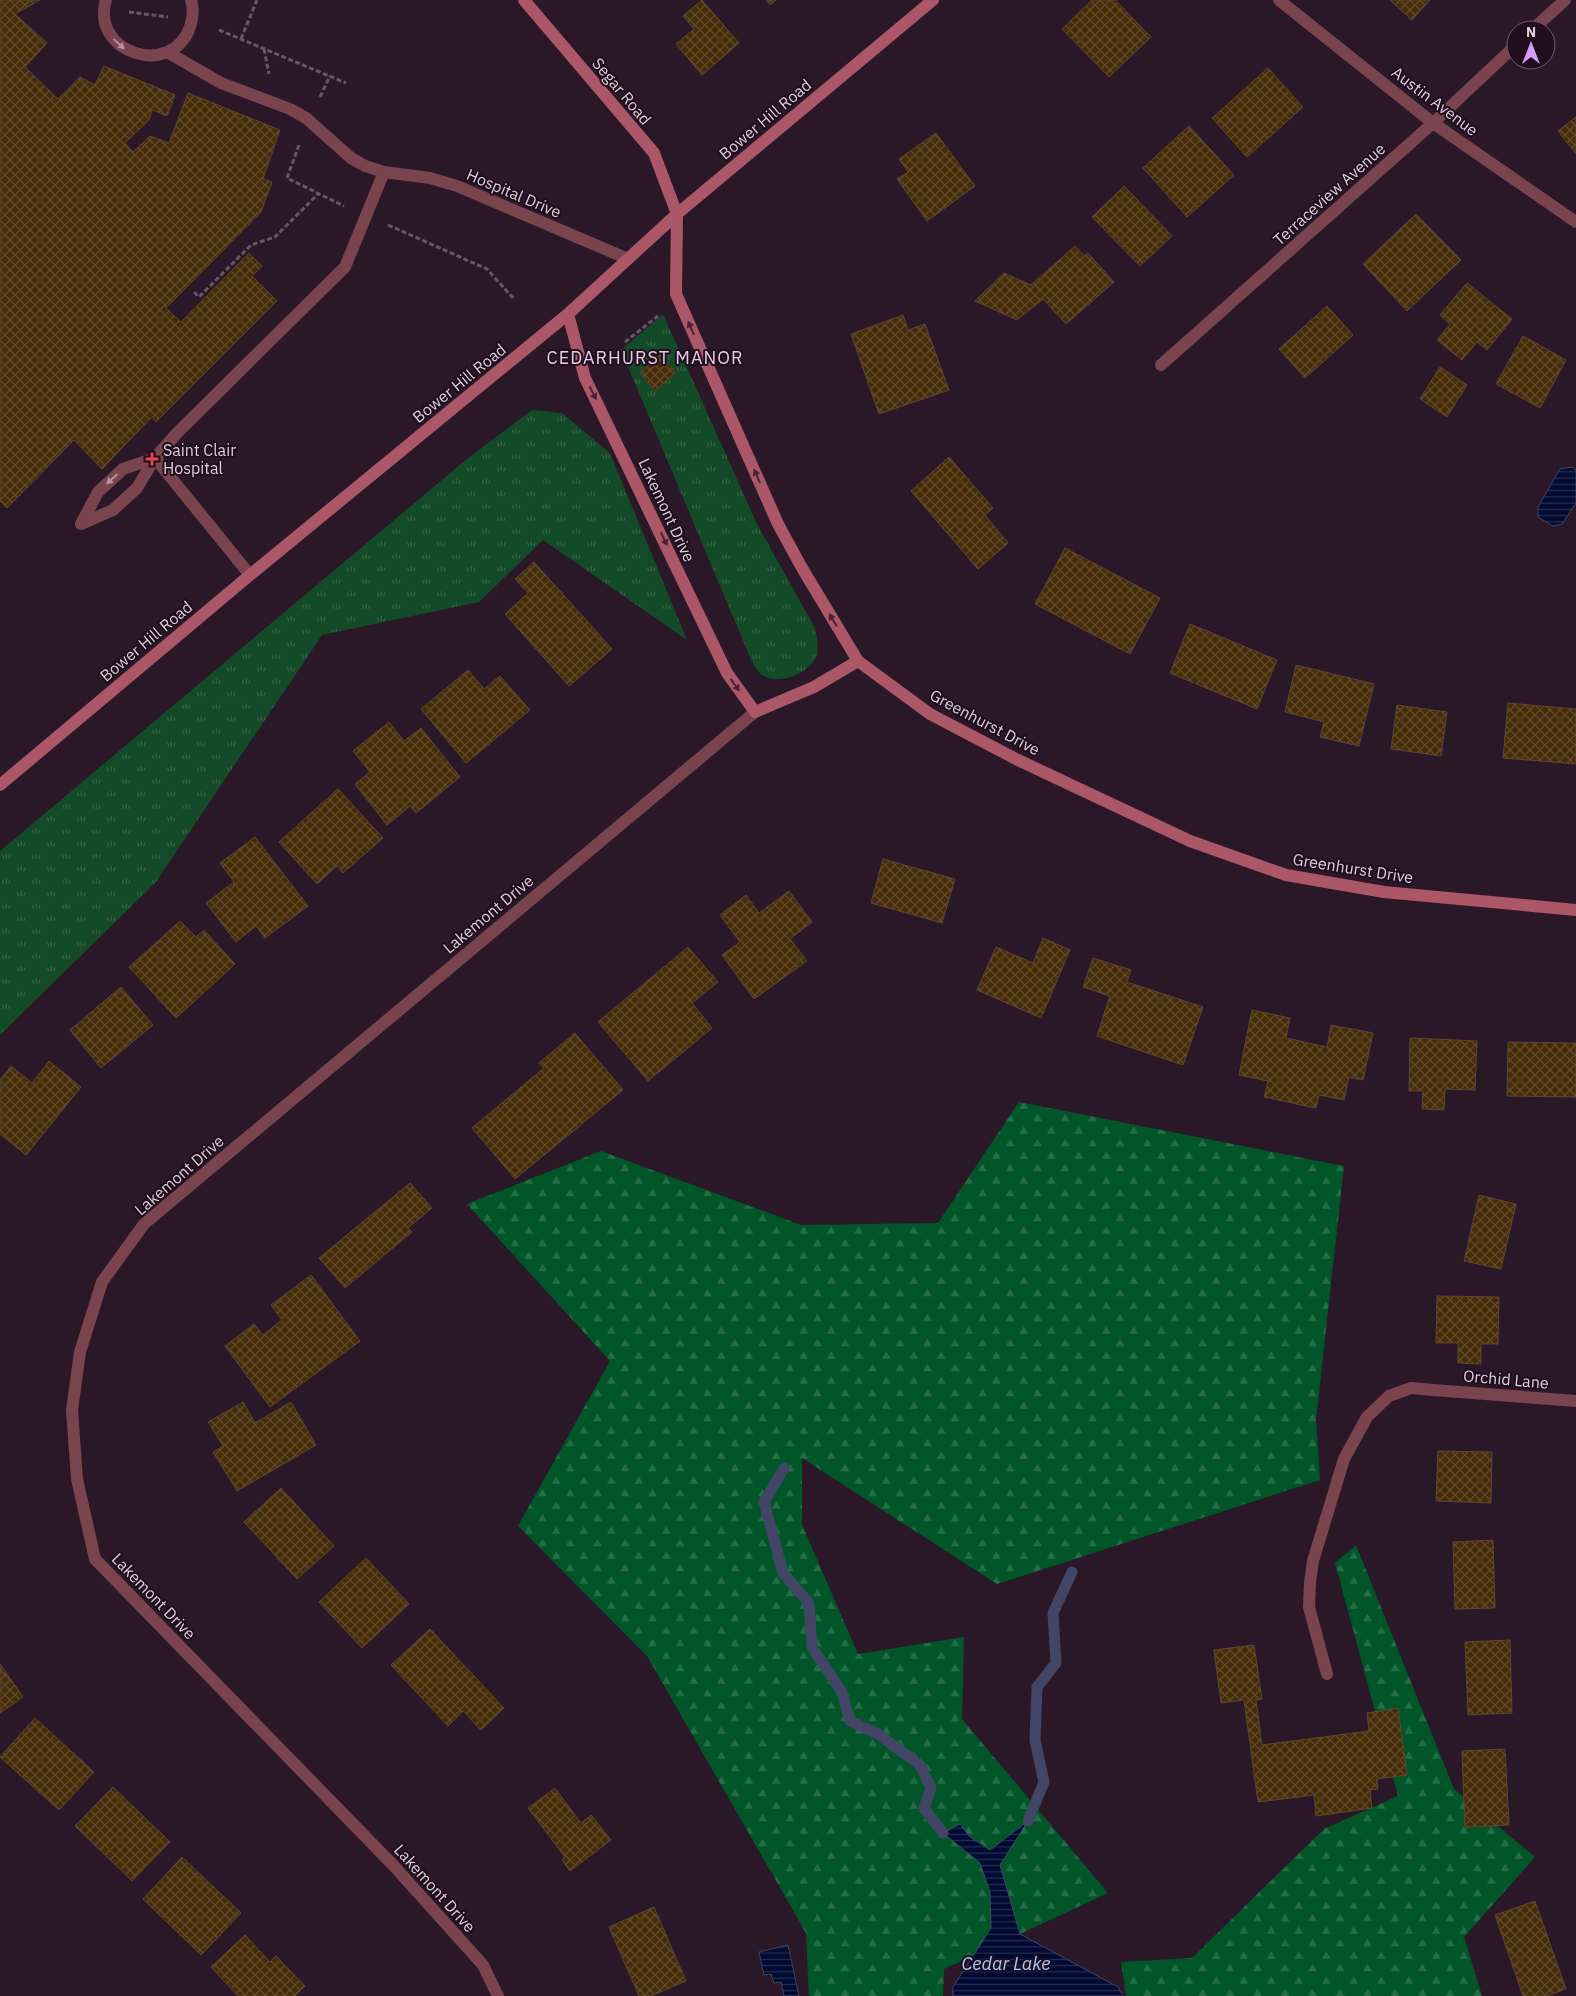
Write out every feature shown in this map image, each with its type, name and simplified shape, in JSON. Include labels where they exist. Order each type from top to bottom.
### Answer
[{"type":"street","points":[[106,0],[104,19],[108,32],[117,43],[128,51],[141,56],[154,56],[167,52],[179,44],[188,33],[193,19],[191,0]]},
{"type":"street","name":"Segar Road","points":[[524,0],[654,153],[677,214]]},
{"type":"street","name":"Bower Hill Road","points":[[0,785],[250,574],[568,314],[626,258],[677,214],[933,0]]},
{"type":"street","name":"Austin Avenue","points":[[1279,0],[1433,123],[1576,222]]},
{"type":"street","points":[[1543,20],[1565,0]]},
{"type":"street","name":"Hospital Drive","points":[[167,52],[221,83],[290,109],[306,118],[352,158],[365,166],[384,172],[430,178],[457,186],[626,258]]},
{"type":"street","name":"Terraceview Avenue","points":[[1161,364],[1433,123],[1506,54]]},
{"type":"street","points":[[155,458],[124,469],[98,492],[81,524],[113,510],[138,488],[155,458],[177,432],[345,267],[384,172]]},
{"type":"street","name":"Greenhurst Drive","points":[[677,214],[676,294],[778,524],[858,662],[930,714],[1016,759],[1190,841],[1286,875],[1384,892],[1576,910]]},
{"type":"street","name":"Lakemont Drive","points":[[568,314],[585,378],[727,673],[754,712]]},
{"type":"street","points":[[155,458],[250,574]]},
{"type":"street","name":"Lakemont Drive","points":[[498,1996],[483,1965],[393,1865],[95,1559],[77,1479],[72,1410],[80,1352],[102,1282],[144,1224],[754,712],[814,688],[858,662]]},
{"type":"street","name":"Orchid Lane","points":[[1327,1674],[1309,1607],[1313,1560],[1344,1459],[1368,1417],[1389,1396],[1411,1388],[1576,1401]]},
{"type":"path","points":[[241,39],[257,0]]},
{"type":"path","points":[[128,12],[176,18]]},
{"type":"path","points":[[219,30],[346,83]]},
{"type":"path","points":[[316,104],[330,76]]},
{"type":"path","points":[[300,143],[287,178],[351,210]]},
{"type":"path","points":[[194,292],[198,297],[251,245],[274,237],[318,194]]},
{"type":"path","points":[[388,225],[487,269],[514,299]]},
{"type":"path","points":[[625,342],[660,314]]},
{"type":"green space","points":[[663,314],[757,524],[815,628],[818,648],[817,655],[811,665],[791,677],[783,679],[769,678],[762,675],[752,662],[621,350]]},
{"type":"green space","points":[[532,410],[562,413],[610,453],[687,640],[543,540],[479,602],[322,635],[156,882],[0,1035],[0,851],[468,458]]},
{"type":"green space","points":[[1019,1102],[1344,1166],[1316,1420],[1320,1480],[997,1584],[802,1458],[802,1525],[858,1654],[964,1637],[962,1719],[1108,1893],[944,1969],[943,1996],[809,1996],[806,1933],[647,1656],[518,1526],[610,1361],[467,1204],[601,1151],[801,1225],[938,1223]]},
{"type":"green space","points":[[1356,1545],[1454,1789],[1535,1857],[1464,1937],[1482,1996],[1126,1996],[1121,1962],[1192,1958],[1324,1829],[1398,1796],[1335,1563]]},
{"type":"water","points":[[1572,467],[1576,470],[1576,503],[1562,524],[1553,526],[1538,517],[1538,507],[1560,469]]},
{"type":"water","name":"Cedar Lake","points":[[1028,1821],[1000,1865],[1020,1934],[1118,1987],[1123,1996],[953,1996],[953,1987],[991,1928],[990,1892],[980,1863],[943,1833],[960,1824],[969,1836],[990,1850]]},
{"type":"water","points":[[788,1945],[799,1996],[784,1996],[781,1982],[774,1983],[771,1974],[764,1975],[759,1952]]},
{"type":"building","points":[[0,0],[40,0],[15,14],[47,43],[25,67],[58,99],[80,77],[95,85],[104,66],[175,95],[167,116],[152,110],[149,120],[125,143],[133,152],[150,136],[169,143],[188,93],[280,130],[263,179],[272,182],[261,212],[166,308],[181,322],[249,253],[262,266],[252,276],[277,301],[156,422],[152,417],[102,469],[74,440],[7,508],[0,501]]},
{"type":"building","points":[[702,0],[739,43],[702,75],[676,44],[694,29],[683,16]]},
{"type":"building","points":[[766,0],[776,0],[770,5]]},
{"type":"building","points":[[1092,0],[1115,0],[1151,37],[1109,77],[1062,29]]},
{"type":"building","points":[[1390,0],[1430,0],[1412,20]]},
{"type":"building","points":[[1268,68],[1303,107],[1247,157],[1212,118]]},
{"type":"building","points":[[1576,117],[1576,154],[1558,131]]},
{"type":"building","points":[[1189,126],[1234,175],[1187,217],[1143,168]]},
{"type":"building","points":[[936,133],[975,186],[927,221],[897,179],[908,172],[899,159]]},
{"type":"building","points":[[1124,186],[1172,236],[1140,266],[1092,217]]},
{"type":"building","points":[[1416,214],[1461,260],[1407,311],[1363,264]]},
{"type":"building","points":[[1075,246],[1084,256],[1088,253],[1114,282],[1066,324],[1043,299],[1017,320],[975,301],[1004,273],[1031,285]]},
{"type":"building","points":[[1467,283],[1512,319],[1487,350],[1477,342],[1462,360],[1437,340],[1450,324],[1440,315]]},
{"type":"building","points":[[1327,306],[1353,335],[1305,378],[1279,349]]},
{"type":"building","points":[[903,315],[908,330],[925,324],[949,390],[879,414],[851,334]]},
{"type":"building","points":[[1523,336],[1566,360],[1540,408],[1496,384]]},
{"type":"building","points":[[660,355],[676,372],[655,391],[640,373]]},
{"type":"building","points":[[1440,367],[1467,385],[1447,417],[1420,399]]},
{"type":"building","points":[[949,457],[993,508],[985,515],[1008,543],[978,569],[911,491]]},
{"type":"building","points":[[1065,548],[1160,598],[1130,654],[1035,604]]},
{"type":"building","points":[[534,562],[612,649],[569,686],[505,614],[528,593],[515,579]]},
{"type":"building","points":[[1190,624],[1277,660],[1257,709],[1170,673]]},
{"type":"building","points":[[1296,665],[1374,684],[1359,746],[1320,737],[1324,722],[1285,712]]},
{"type":"building","points":[[468,670],[484,689],[500,676],[530,710],[466,763],[421,709]]},
{"type":"building","points":[[1508,703],[1576,709],[1576,764],[1503,758]]},
{"type":"building","points":[[1397,705],[1447,712],[1441,756],[1391,749]]},
{"type":"building","points":[[389,722],[404,741],[421,728],[460,777],[416,813],[410,806],[387,825],[355,784],[370,772],[353,751]]},
{"type":"building","points":[[338,789],[383,838],[343,873],[337,866],[317,884],[279,842]]},
{"type":"building","points":[[255,837],[308,906],[265,938],[256,926],[236,942],[206,903],[234,882],[220,863]]},
{"type":"building","points":[[883,859],[955,879],[942,923],[871,903]]},
{"type":"building","points":[[789,891],[812,922],[790,939],[807,961],[754,999],[722,955],[740,942],[720,915],[746,895],[759,913]]},
{"type":"building","points":[[180,921],[196,937],[204,930],[235,964],[176,1018],[129,967]]},
{"type":"building","points":[[1043,938],[1070,950],[1041,1018],[977,990],[996,947],[1033,963]]},
{"type":"building","points":[[688,947],[718,982],[692,1003],[712,1028],[648,1081],[598,1022]]},
{"type":"building","points":[[1093,958],[1131,970],[1127,982],[1203,1007],[1183,1065],[1097,1036],[1110,996],[1083,987]]},
{"type":"building","points":[[121,987],[153,1025],[101,1068],[70,1030]]},
{"type":"building","points":[[1252,1010],[1290,1018],[1286,1038],[1327,1047],[1331,1025],[1373,1033],[1363,1080],[1349,1077],[1344,1100],[1319,1095],[1316,1108],[1264,1097],[1268,1081],[1239,1075]]},
{"type":"building","points":[[575,1033],[623,1090],[515,1179],[472,1128],[544,1068],[539,1063]]},
{"type":"building","points":[[1410,1038],[1477,1041],[1475,1090],[1445,1089],[1444,1110],[1422,1109],[1423,1091],[1409,1091]]},
{"type":"building","points":[[1508,1042],[1576,1043],[1576,1097],[1507,1096]]},
{"type":"building","points":[[49,1061],[81,1087],[26,1155],[0,1134],[0,1080],[11,1066],[32,1083]]},
{"type":"building","points":[[410,1183],[432,1208],[408,1228],[412,1232],[345,1288],[319,1258]]},
{"type":"building","points":[[1479,1195],[1516,1204],[1501,1269],[1464,1261]]},
{"type":"building","points":[[311,1275],[360,1341],[270,1407],[225,1346],[254,1324],[263,1335],[282,1320],[271,1305]]},
{"type":"building","points":[[1437,1296],[1499,1297],[1498,1344],[1481,1344],[1481,1364],[1458,1363],[1458,1343],[1436,1343]]},
{"type":"building","points":[[243,1402],[255,1423],[291,1402],[316,1445],[237,1491],[213,1452],[223,1446],[208,1422]]},
{"type":"building","points":[[1438,1451],[1492,1452],[1491,1503],[1436,1501]]},
{"type":"building","points":[[281,1488],[334,1546],[297,1579],[244,1522]]},
{"type":"building","points":[[1493,1540],[1495,1608],[1455,1609],[1453,1542]]},
{"type":"building","points":[[366,1558],[409,1604],[362,1648],[319,1602]]},
{"type":"building","points":[[430,1629],[504,1708],[481,1730],[463,1711],[448,1726],[391,1665]]},
{"type":"building","points":[[1510,1640],[1512,1713],[1468,1715],[1465,1642]]},
{"type":"building","points":[[1254,1645],[1262,1699],[1256,1700],[1262,1745],[1369,1731],[1367,1713],[1398,1708],[1407,1775],[1377,1779],[1378,1789],[1370,1790],[1372,1808],[1316,1816],[1314,1795],[1258,1802],[1244,1700],[1221,1703],[1214,1650]]},
{"type":"building","points":[[0,1664],[23,1697],[0,1713]]},
{"type":"building","points":[[35,1718],[94,1772],[59,1810],[0,1757]]},
{"type":"building","points":[[1505,1749],[1509,1825],[1465,1827],[1462,1751]]},
{"type":"building","points":[[113,1787],[170,1842],[132,1881],[75,1826]]},
{"type":"building","points":[[555,1788],[581,1823],[591,1815],[611,1840],[570,1871],[562,1860],[565,1857],[528,1808]]},
{"type":"building","points":[[182,1857],[241,1913],[201,1955],[143,1899]]},
{"type":"building","points":[[1535,1901],[1566,1989],[1547,1996],[1523,1996],[1495,1915]]},
{"type":"building","points":[[654,1907],[686,1981],[651,1996],[639,1996],[609,1927]]},
{"type":"building","points":[[245,1935],[270,1962],[276,1956],[305,1986],[295,1996],[238,1996],[211,1967]]},
{"type":"waterway","points":[[784,1468],[764,1502],[783,1573],[809,1603],[812,1647],[842,1692],[850,1721],[878,1734],[920,1765],[931,1788],[924,1808],[943,1833]]},
{"type":"waterway","points":[[1028,1821],[1044,1782],[1035,1740],[1037,1687],[1056,1663],[1053,1613],[1072,1572]]},
{"type":"place","name":"Saint Clair Hospital","points":[[152,459]]},
{"type":"district","name":"CEDARHURST MANOR","points":[[645,357]]}]
